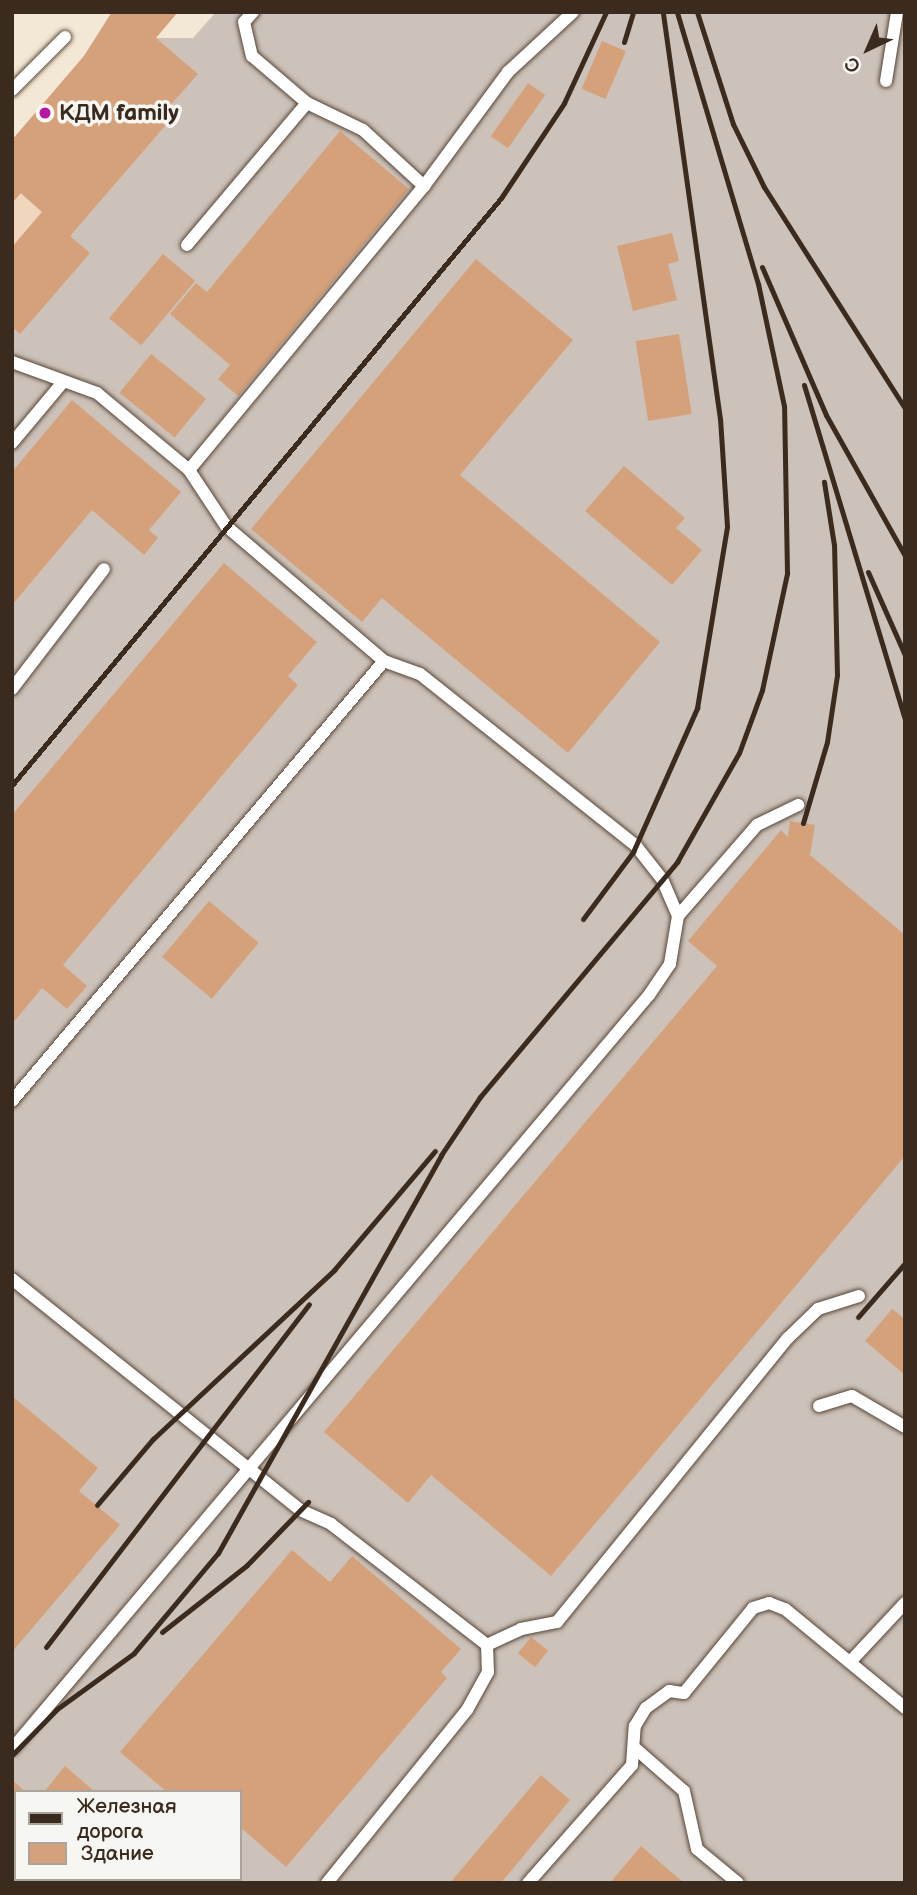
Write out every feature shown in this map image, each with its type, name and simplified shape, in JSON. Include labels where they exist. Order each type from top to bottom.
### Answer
[{"type":"lane","points":[[253,12],[244,23],[252,55],[307,103],[363,130],[424,186]]},
{"type":"lane","points":[[189,470],[424,186],[508,72],[573,12]]},
{"type":"lane","points":[[886,81],[897,12]]},
{"type":"lane","points":[[12,90],[65,37]]},
{"type":"lane","points":[[187,245],[307,103]]},
{"type":"lane","points":[[12,362],[97,393],[189,470],[226,526],[384,661],[420,674],[636,846],[662,879],[678,916]]},
{"type":"lane","points":[[12,443],[62,382]]},
{"type":"lane","points":[[12,689],[104,569]]},
{"type":"lane","points":[[12,1101],[384,661]]},
{"type":"lane","points":[[12,1749],[252,1470],[649,995],[670,964],[678,916],[757,825],[797,805]]},
{"type":"lane","points":[[12,1279],[252,1470],[487,1645]]},
{"type":"lane","points":[[487,1645],[521,1629],[557,1622],[788,1338],[818,1309],[859,1296]]},
{"type":"lane","points":[[819,1406],[852,1395],[905,1427]]},
{"type":"lane","points":[[528,1883],[632,1765],[636,1749],[635,1726],[646,1708],[669,1691],[684,1693],[753,1608],[769,1603],[785,1609],[905,1708]]},
{"type":"lane","points":[[850,1662],[905,1603]]},
{"type":"lane","points":[[327,1883],[467,1710],[488,1672],[487,1645]]},
{"type":"lane","points":[[636,1749],[684,1791],[697,1849],[738,1883]]},
{"type":"shaded area","points":[[112,12],[156,38],[193,38],[216,12],[905,12],[905,1883],[12,1883],[12,247],[42,212],[12,186],[12,140],[84,56]]},
{"type":"shaded area","points":[[12,186],[42,212],[12,247]]},
{"type":"building","points":[[112,12],[178,12],[156,38],[198,74],[158,119],[165,126],[70,236],[90,253],[20,334],[12,327],[12,247],[42,212],[21,193],[12,203],[12,140],[84,56]]},
{"type":"building","points":[[602,41],[626,51],[606,99],[582,89]]},
{"type":"building","points":[[528,83],[545,95],[508,148],[491,136]]},
{"type":"building","points":[[340,131],[409,189],[238,396],[218,379],[230,365],[170,314],[196,283],[207,292]]},
{"type":"building","points":[[672,233],[679,261],[668,264],[677,300],[633,311],[617,246]]},
{"type":"building","points":[[163,254],[195,281],[141,345],[109,318]]},
{"type":"building","points":[[476,259],[573,340],[460,475],[660,642],[568,753],[382,598],[362,622],[251,529]]},
{"type":"building","points":[[679,334],[692,414],[648,421],[636,341]]},
{"type":"building","points":[[151,354],[206,399],[175,438],[120,393]]},
{"type":"building","points":[[72,400],[181,492],[149,530],[158,538],[144,555],[92,510],[12,605],[12,472]]},
{"type":"building","points":[[624,466],[685,518],[676,528],[702,550],[672,585],[585,511]]},
{"type":"building","points":[[224,563],[317,642],[288,676],[298,685],[63,965],[87,986],[67,1009],[42,988],[12,1024],[12,815]]},
{"type":"building","points":[[790,821],[815,825],[810,855],[905,935],[905,1156],[551,1576],[431,1475],[408,1503],[324,1432],[717,966],[688,941],[781,830],[788,837]]},
{"type":"building","points":[[209,901],[259,943],[212,999],[162,957]]},
{"type":"building","points":[[892,1309],[905,1319],[905,1375],[865,1341]]},
{"type":"building","points":[[12,1396],[98,1468],[79,1491],[120,1525],[12,1652]]},
{"type":"building","points":[[292,1550],[330,1582],[352,1556],[461,1649],[441,1672],[447,1678],[286,1867],[242,1829],[242,1790],[165,1790],[120,1752]]},
{"type":"building","points":[[531,1637],[548,1651],[535,1667],[518,1653]]},
{"type":"building","points":[[65,1766],[93,1790],[46,1790]]},
{"type":"building","points":[[541,1775],[570,1800],[501,1883],[450,1883]]},
{"type":"building","points":[[12,1780],[24,1790],[14,1790],[14,1881],[78,1881],[12,1883]]},
{"type":"building","points":[[641,1846],[684,1883],[610,1883]]},
{"type":"building","points":[[189,1881],[234,1881],[234,1883]]},
{"type":"railway","points":[[12,785],[501,198],[564,103],[606,12]]},
{"type":"railway","points":[[624,42],[633,12]]},
{"type":"railway","points":[[583,919],[633,852],[697,708],[727,526],[720,419],[663,12]]},
{"type":"railway","points":[[12,1755],[57,1709],[134,1653],[218,1553],[441,1155],[480,1097],[677,862],[739,753],[762,690],[787,573],[784,406],[758,284],[677,12]]},
{"type":"railway","points":[[697,12],[733,124],[764,187],[905,408]]},
{"type":"railway","points":[[762,267],[826,415],[905,556]]},
{"type":"railway","points":[[804,385],[905,719]]},
{"type":"railway","points":[[803,823],[827,742],[837,675],[834,545],[824,482]]},
{"type":"railway","points":[[868,572],[905,655]]},
{"type":"railway","points":[[97,1505],[153,1439],[334,1270],[435,1151]]},
{"type":"railway","points":[[858,1317],[905,1263]]},
{"type":"railway","points":[[46,1647],[309,1304]]},
{"type":"railway","points":[[162,1632],[247,1565],[308,1502]]},
{"type":"place","name":"КДМ family","points":[[45,113]]}]
